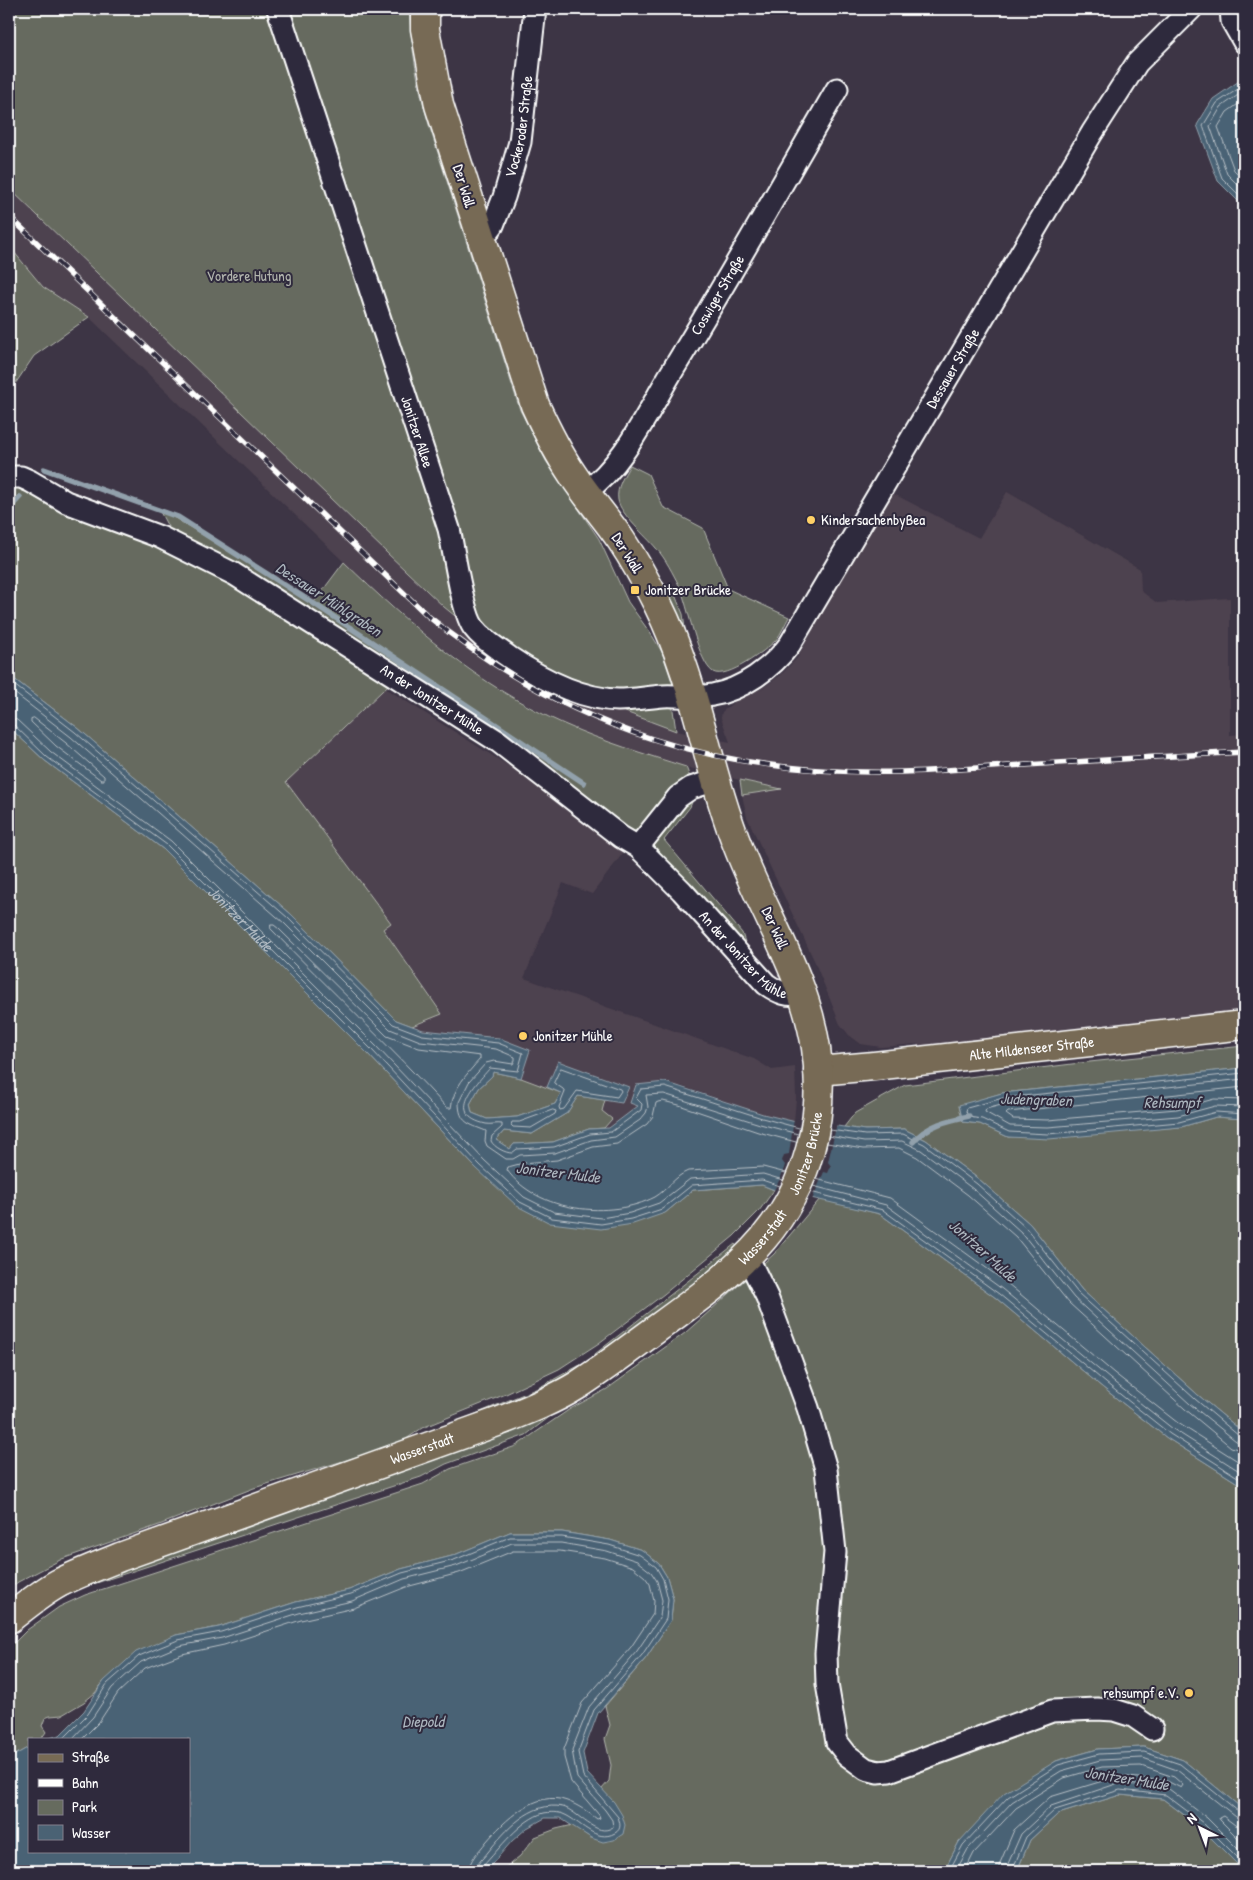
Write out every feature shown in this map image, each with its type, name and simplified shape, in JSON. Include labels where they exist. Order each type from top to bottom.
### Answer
[{"type":"main road","name":"Der Wall","points":[[425,9],[425,29],[439,105],[479,235],[535,404],[560,454],[622,542],[658,606],[682,661],[694,697],[716,780],[740,852],[803,993],[811,1022],[818,1070],[818,1103]]},
{"type":"main road","name":"Alte Mildenseer Straße","points":[[818,1070],[874,1066],[1244,1025]]},
{"type":"main road","name":"Jonitzer Brücke","points":[[789,1202],[810,1154],[818,1103]]},
{"type":"main road","name":"Wasserstadt","points":[[9,1620],[25,1606],[60,1583],[120,1557],[457,1437],[537,1406],[576,1386],[615,1360],[715,1284],[747,1256],[774,1225],[789,1202]]},
{"type":"street","name":"Jonitzer Allee","points":[[278,9],[449,529],[466,611],[472,626],[489,643],[517,662],[550,680],[584,694],[617,700],[666,696],[694,697]]},
{"type":"street","name":"Vockeroder Straße","points":[[479,235],[490,229],[493,225],[504,197],[520,142],[535,9]]},
{"type":"street","name":"Dessauer Straße","points":[[694,697],[713,696],[743,683],[780,658],[1092,133],[1137,63],[1191,9]]},
{"type":"street","points":[[1231,9],[1232,21],[1244,42]]},
{"type":"street","name":"Coswiger Straße","points":[[585,492],[596,485],[617,462],[699,326],[837,89]]},
{"type":"street","name":"An der Jonitzer Mühle","points":[[9,477],[21,477],[66,502],[160,537],[234,574],[498,742],[621,837],[638,847],[682,891],[766,984],[783,995],[803,993]]},
{"type":"street","points":[[638,847],[678,797],[691,788],[716,780]]},
{"type":"street","points":[[747,1256],[767,1297],[805,1400],[826,1469],[835,1552],[826,1652],[827,1684],[837,1742],[847,1755],[866,1769],[878,1772],[889,1770],[1052,1711],[1114,1710],[1133,1716],[1152,1729]]},
{"type":"shaded area","points":[[9,188],[444,607],[504,656],[676,731],[730,742],[721,718],[722,712],[734,702],[764,687],[781,675],[798,657],[886,490],[979,538],[1007,492],[1140,569],[1141,591],[1157,603],[1230,598],[1230,735],[1244,734],[1244,1009],[975,1047],[924,1049],[917,1044],[881,1047],[861,1044],[849,1035],[840,1024],[814,960],[747,817],[742,795],[780,788],[686,767],[618,747],[562,724],[495,687],[432,641],[368,585],[89,317],[43,287],[9,246]]},
{"type":"shaded area","points":[[385,688],[566,802],[623,853],[592,894],[563,883],[524,978],[754,1059],[772,1070],[795,1067],[796,1098],[794,1122],[763,1114],[681,1086],[638,1106],[609,1128],[604,1128],[612,1119],[602,1111],[605,1100],[622,1103],[629,1087],[558,1061],[547,1087],[521,1078],[526,1064],[412,1026],[442,1014],[285,782]]},
{"type":"green space","name":"Vordere Hutung","points":[[9,9],[270,9],[449,551],[465,624],[444,607],[387,553],[9,188]]},
{"type":"green space","points":[[284,9],[409,9],[416,67],[429,125],[520,410],[546,461],[599,539],[628,602],[662,652],[674,688],[592,693],[484,635]]},
{"type":"green space","points":[[9,246],[43,287],[89,317],[34,356],[9,393]]},
{"type":"green space","points":[[630,465],[648,474],[663,507],[703,528],[728,589],[789,617],[776,640],[746,663],[727,672],[719,673],[713,672],[708,666],[698,646],[680,587],[672,572],[660,552],[620,506],[618,491]]},
{"type":"green space","points":[[30,485],[174,538],[158,508],[314,602],[344,562],[420,631],[447,653],[503,692],[564,724],[686,767],[691,780],[644,828],[635,831],[625,829],[401,673],[286,782],[391,923],[383,929],[442,1014],[412,1026],[396,1020],[292,915],[78,728],[9,675],[9,487]]},
{"type":"green space","points":[[675,595],[683,614],[688,650],[666,600]]},
{"type":"green space","points":[[588,698],[672,703],[676,731]]},
{"type":"green space","points":[[9,727],[44,760],[163,849],[368,1054],[476,1168],[665,1213],[693,1190],[762,1185],[774,1190],[759,1211],[734,1236],[664,1294],[599,1343],[559,1369],[506,1394],[422,1428],[399,1444],[254,1488],[159,1525],[62,1559],[18,1582],[9,1589]]},
{"type":"green space","points":[[740,780],[782,789],[742,795]]},
{"type":"green space","points":[[689,799],[692,802],[690,807],[664,840],[742,933],[751,961],[652,855],[650,842]]},
{"type":"green space","points":[[1244,1046],[1244,1068],[1002,1093],[959,1106],[963,1122],[980,1124],[1008,1137],[1181,1127],[1216,1117],[1244,1119],[1244,1433],[1198,1395],[1082,1290],[1030,1224],[980,1180],[926,1140],[904,1129],[865,1130],[844,1127],[855,1113],[905,1085],[1080,1063]]},
{"type":"green space","points":[[493,1072],[521,1078],[561,1093],[555,1104],[517,1117],[487,1119],[472,1113],[470,1104],[479,1088],[492,1076]]},
{"type":"green space","points":[[578,1096],[605,1100],[602,1111],[612,1119],[604,1128],[589,1129],[553,1142],[514,1144],[510,1149],[496,1140],[504,1131],[532,1134],[567,1113]]},
{"type":"green space","points":[[820,1199],[880,1214],[996,1298],[1102,1387],[1167,1438],[1244,1487],[1244,1810],[1183,1760],[1144,1747],[1098,1749],[1056,1761],[959,1842],[944,1871],[501,1871],[520,1856],[535,1837],[556,1829],[573,1825],[591,1838],[614,1802],[601,1790],[609,1781],[611,1765],[605,1739],[610,1725],[605,1706],[646,1658],[671,1620],[673,1599],[667,1577],[659,1564],[642,1550],[610,1540],[562,1532],[510,1532],[452,1556],[401,1569],[349,1590],[296,1602],[219,1627],[176,1635],[104,1681],[95,1693],[84,1702],[62,1715],[45,1718],[42,1726],[46,1732],[42,1738],[28,1738],[28,1748],[15,1755],[9,1765],[9,1719],[14,1709],[9,1706],[9,1648],[27,1630],[59,1607],[85,1595],[423,1484],[450,1469],[516,1446],[570,1409],[607,1389],[685,1333],[774,1254]]},
{"type":"green space","points":[[735,1244],[738,1248],[709,1275],[596,1359],[595,1354]]},
{"type":"green space","points":[[580,1365],[585,1365],[568,1380],[418,1438],[538,1388]]},
{"type":"green space","points":[[561,1408],[526,1435],[446,1464],[421,1477],[81,1588],[36,1613],[9,1636],[15,1626],[55,1596]]},
{"type":"green space","points":[[1120,1795],[1163,1799],[1199,1826],[1244,1871],[1017,1871],[1030,1840],[1058,1814]]},
{"type":"water","points":[[1242,79],[1244,82],[1244,207],[1218,181],[1197,125],[1213,99]]},
{"type":"water","name":"Jonitzer Mulde","points":[[9,675],[78,728],[292,915],[396,1020],[423,1030],[499,1038],[530,1050],[521,1078],[493,1072],[492,1076],[479,1088],[470,1104],[472,1113],[487,1119],[517,1117],[555,1104],[561,1093],[547,1087],[558,1061],[629,1087],[622,1103],[578,1096],[567,1113],[532,1134],[504,1131],[496,1140],[510,1149],[514,1144],[553,1142],[589,1129],[609,1128],[638,1106],[630,1103],[636,1085],[665,1082],[763,1114],[800,1123],[865,1130],[904,1129],[926,1140],[980,1180],[1030,1224],[1082,1290],[1198,1395],[1244,1433],[1244,1487],[1167,1438],[1102,1387],[996,1298],[880,1214],[762,1185],[693,1190],[665,1213],[633,1224],[601,1229],[550,1223],[517,1206],[476,1168],[368,1054],[163,849],[44,760],[9,727]]},
{"type":"water","name":"Rehsumpf","points":[[1244,1068],[1244,1119],[1216,1117],[1181,1127],[1049,1139],[1008,1137],[980,1124],[963,1122],[959,1105],[1002,1093]]},
{"type":"water","name":"Diepold","points":[[510,1532],[562,1532],[610,1540],[642,1550],[659,1564],[667,1577],[673,1599],[671,1620],[646,1658],[598,1713],[583,1753],[587,1773],[614,1802],[622,1815],[625,1825],[623,1834],[614,1840],[603,1842],[591,1838],[560,1818],[545,1818],[527,1828],[512,1841],[486,1871],[9,1871],[9,1765],[15,1755],[28,1748],[28,1852],[190,1852],[190,1738],[50,1738],[60,1735],[84,1711],[104,1681],[136,1652],[176,1635],[219,1627],[296,1602],[349,1590],[401,1569],[452,1556]]},
{"type":"water","name":"Jonitzer Mulde","points":[[1144,1747],[1183,1760],[1244,1810],[1244,1871],[1199,1826],[1163,1799],[1120,1795],[1058,1814],[1030,1840],[1017,1871],[944,1871],[959,1842],[1004,1793],[1056,1761],[1098,1749]]},
{"type":"pier","points":[[794,1119],[837,1123],[828,1162],[831,1166],[828,1173],[824,1172],[812,1200],[773,1192],[785,1165],[782,1161],[784,1155],[789,1154]]},
{"type":"waterway","name":"Dessauer Mühlgraben","points":[[44,469],[178,517],[316,605],[584,783]]},
{"type":"waterway","name":"Dessauer Mühlgraben","points":[[9,509],[20,497]]},
{"type":"waterway","name":"Judengraben","points":[[913,1142],[932,1127],[969,1116]]},
{"type":"railway","points":[[9,216],[428,616],[481,656],[536,689],[592,717],[650,738],[710,754],[772,765],[836,771],[902,772],[1244,752]]},
{"type":"place","name":"KindersachenbyBea","points":[[811,520]]},
{"type":"place","name":"Jonitzer Brücke","points":[[635,590]]},
{"type":"place","name":"Jonitzer Mühle","points":[[523,1036]]},
{"type":"place","name":"rehsumpf e.V.","points":[[1189,1693]]}]
